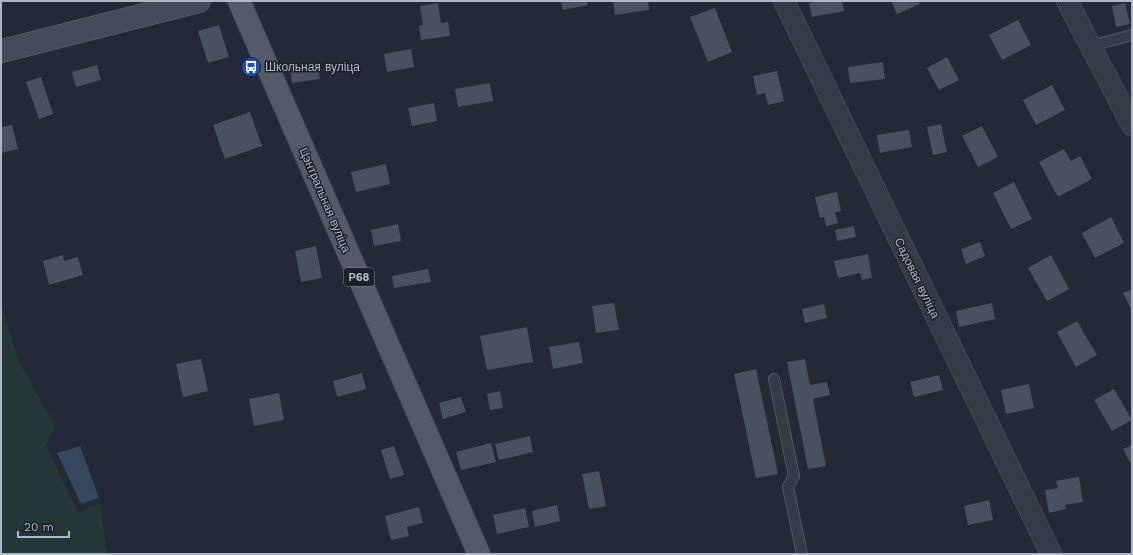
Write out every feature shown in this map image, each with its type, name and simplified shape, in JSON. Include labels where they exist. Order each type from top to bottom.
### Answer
[{"type":"main road","points":[[1,51],[198,1]]},
{"type":"main road","name":"Цэнтральная вуліца","points":[[239,1],[479,554]]},
{"type":"street","name":"Садовая вуліца","points":[[784,1],[1051,554]]},
{"type":"street","points":[[1067,1],[1132,125]]},
{"type":"lane","points":[[1090,46],[1132,35]]},
{"type":"lane","points":[[774,379],[794,476],[788,487],[802,554]]},
{"type":"shaded area","points":[[1,303],[18,359],[55,426],[46,445],[78,512],[100,504],[107,554],[1,554]]},
{"type":"water","points":[[80,446],[99,498],[81,504],[57,453]]},
{"type":"building","points":[[561,1],[587,1],[588,5],[563,10]]},
{"type":"building","points":[[613,1],[648,1],[649,10],[615,15]]},
{"type":"building","points":[[818,1],[842,1],[844,11],[812,17],[809,3]]},
{"type":"building","points":[[891,1],[919,1],[920,4],[897,14]]},
{"type":"building","points":[[438,3],[441,23],[448,22],[450,36],[421,40],[419,26],[423,25],[420,6]]},
{"type":"building","points":[[1125,3],[1130,24],[1116,27],[1112,6]]},
{"type":"building","points":[[715,8],[732,52],[708,62],[690,17]]},
{"type":"building","points":[[1018,20],[1031,45],[1002,60],[989,35]]},
{"type":"building","points":[[219,25],[229,57],[208,63],[198,31]]},
{"type":"building","points":[[411,49],[414,67],[387,72],[384,54]]},
{"type":"building","points":[[947,57],[959,80],[939,90],[927,68]]},
{"type":"building","points":[[883,62],[885,79],[850,83],[848,67]]},
{"type":"building","points":[[318,64],[320,79],[292,83],[290,68]]},
{"type":"building","points":[[97,65],[101,80],[76,87],[72,72]]},
{"type":"building","points":[[777,71],[784,101],[768,105],[765,93],[757,95],[753,76]]},
{"type":"building","points":[[41,77],[53,114],[39,119],[26,82]]},
{"type":"building","points":[[490,83],[493,101],[458,107],[455,89]]},
{"type":"building","points":[[1052,85],[1065,110],[1036,125],[1023,100]]},
{"type":"building","points":[[434,103],[437,121],[412,126],[408,108]]},
{"type":"building","points":[[250,112],[262,146],[225,159],[213,125]]},
{"type":"building","points":[[941,124],[947,152],[933,155],[927,127]]},
{"type":"building","points":[[12,125],[18,149],[1,153],[1,127]]},
{"type":"building","points":[[982,126],[998,157],[978,167],[962,136]]},
{"type":"building","points":[[909,130],[912,147],[880,153],[877,135]]},
{"type":"building","points":[[1064,149],[1071,161],[1080,156],[1092,179],[1058,197],[1039,162]]},
{"type":"building","points":[[386,164],[390,184],[356,192],[351,172]]},
{"type":"building","points":[[1014,182],[1032,219],[1011,229],[993,193]]},
{"type":"building","points":[[837,192],[841,211],[835,212],[838,223],[826,226],[824,217],[820,218],[815,197]]},
{"type":"building","points":[[1111,217],[1124,243],[1095,258],[1082,233]]},
{"type":"building","points":[[398,224],[401,241],[374,246],[371,230]]},
{"type":"building","points":[[854,226],[856,237],[837,241],[835,230]]},
{"type":"building","points":[[980,242],[985,256],[966,264],[961,249]]},
{"type":"building","points":[[316,246],[322,278],[301,282],[295,251]]},
{"type":"building","points":[[868,254],[872,278],[862,280],[860,273],[838,278],[834,261]]},
{"type":"building","points":[[63,255],[64,261],[78,257],[83,275],[49,285],[43,261]]},
{"type":"building","points":[[1051,255],[1069,289],[1047,301],[1028,268]]},
{"type":"building","points":[[428,269],[431,282],[394,288],[392,276]]},
{"type":"building","points":[[1132,289],[1132,311],[1123,293]]},
{"type":"building","points":[[614,303],[619,330],[596,333],[592,306]]},
{"type":"building","points":[[992,303],[995,319],[959,327],[956,311]]},
{"type":"building","points":[[824,304],[827,318],[805,323],[802,309]]},
{"type":"building","points":[[1077,321],[1097,355],[1076,367],[1057,332]]},
{"type":"building","points":[[527,327],[533,362],[487,370],[480,336]]},
{"type":"building","points":[[579,342],[583,363],[553,369],[549,347]]},
{"type":"building","points":[[201,359],[208,391],[183,397],[176,364]]},
{"type":"building","points":[[805,359],[810,385],[827,382],[830,395],[813,399],[826,466],[808,469],[787,362]]},
{"type":"building","points":[[756,369],[778,474],[756,478],[734,374]]},
{"type":"building","points":[[362,373],[366,389],[337,397],[333,381]]},
{"type":"building","points":[[939,375],[943,390],[914,397],[910,382]]},
{"type":"building","points":[[1029,384],[1034,408],[1006,414],[1001,390]]},
{"type":"building","points":[[1114,389],[1132,420],[1112,431],[1094,400]]},
{"type":"building","points":[[500,391],[503,408],[490,410],[487,394]]},
{"type":"building","points":[[279,393],[284,420],[254,426],[249,399]]},
{"type":"building","points":[[461,397],[466,412],[443,419],[439,403]]},
{"type":"building","points":[[530,436],[533,452],[499,460],[495,444]]},
{"type":"building","points":[[491,443],[496,462],[461,470],[456,452]]},
{"type":"building","points":[[1132,445],[1132,466],[1123,449]]},
{"type":"building","points":[[394,446],[404,475],[390,479],[381,450]]},
{"type":"building","points":[[599,471],[606,506],[589,509],[582,474]]},
{"type":"building","points":[[1079,477],[1083,502],[1065,505],[1066,509],[1049,513],[1045,490],[1058,488],[1056,481]]},
{"type":"building","points":[[989,500],[993,520],[968,525],[964,506]]},
{"type":"building","points":[[557,505],[560,521],[535,527],[532,511]]},
{"type":"building","points":[[419,507],[423,523],[407,527],[409,536],[391,540],[385,516]]},
{"type":"building","points":[[525,508],[529,527],[497,534],[493,515]]},
{"type":"place","name":"Школьная вуліца","points":[[251,67]]}]
